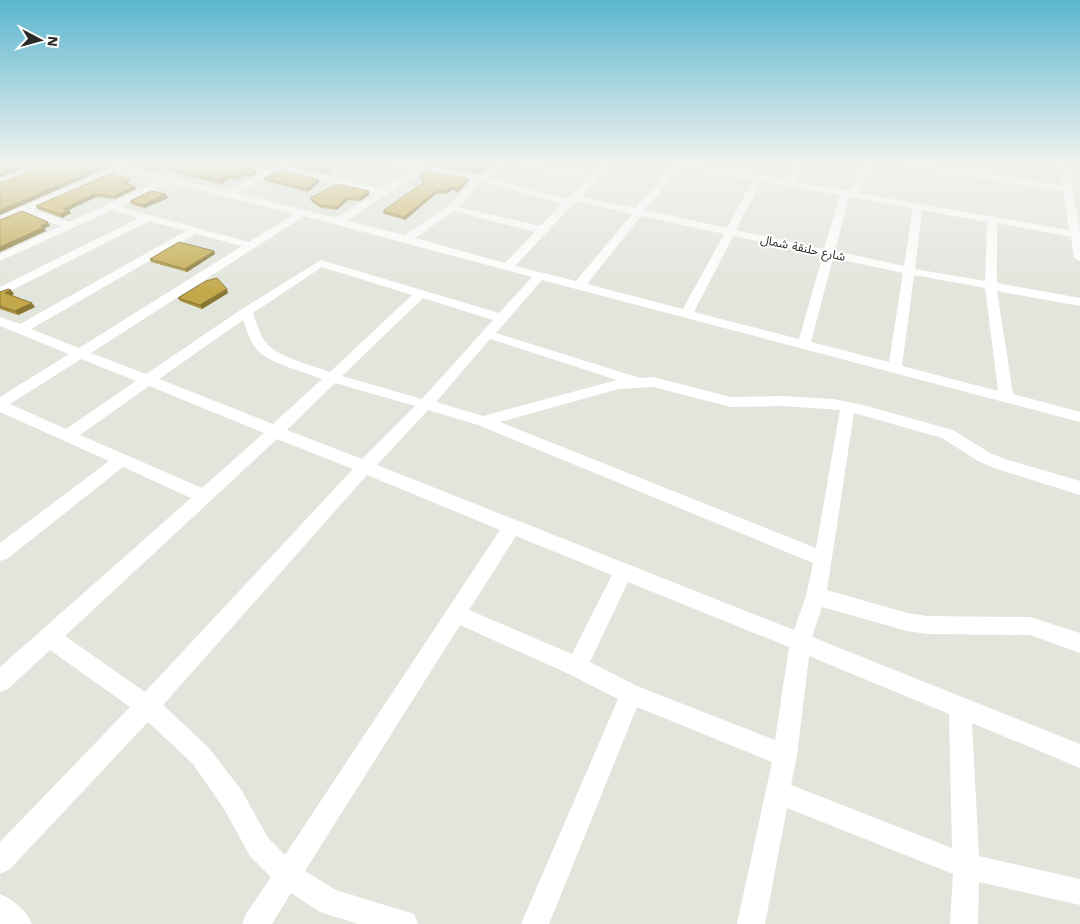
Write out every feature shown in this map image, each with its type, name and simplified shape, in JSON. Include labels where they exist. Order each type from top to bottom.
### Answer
[{"type":"street","points":[[0,220],[31,207]]},
{"type":"street","points":[[110,207],[253,246]]},
{"type":"street","points":[[0,258],[110,207]]},
{"type":"street","points":[[285,207],[539,276],[1080,417]]},
{"type":"street","points":[[339,221],[361,207]]},
{"type":"street","points":[[507,267],[564,207]]},
{"type":"street","name":"شارع حلنقة شمال","points":[[611,207],[909,271],[1080,302]]},
{"type":"street","points":[[578,286],[642,207]]},
{"type":"street","points":[[687,314],[743,207]]},
{"type":"street","points":[[804,345],[845,207]]},
{"type":"street","points":[[895,369],[918,207]]},
{"type":"street","points":[[929,207],[1077,234]]},
{"type":"street","points":[[1071,207],[1080,258]]},
{"type":"street","points":[[407,239],[452,208],[542,230]]},
{"type":"street","points":[[25,210],[70,226]]},
{"type":"street","points":[[3,400],[82,355],[304,212]]},
{"type":"street","points":[[0,292],[149,217]]},
{"type":"street","points":[[992,219],[991,287],[1006,397]]},
{"type":"street","points":[[19,330],[195,230]]},
{"type":"street","points":[[68,436],[246,312],[321,263],[502,318]]},
{"type":"street","points":[[0,861],[147,706],[365,467],[425,405],[539,276]]},
{"type":"street","points":[[0,681],[275,432],[420,294]]},
{"type":"street","points":[[246,312],[255,335],[264,349],[275,356],[333,378],[483,421],[823,559]]},
{"type":"street","points":[[0,321],[1080,756]]},
{"type":"street","points":[[488,334],[639,382],[669,385],[731,402],[782,401],[848,406],[947,434],[984,457],[1000,464],[1080,488]]},
{"type":"street","points":[[483,421],[600,389],[639,382]]},
{"type":"street","points":[[3,400],[68,436],[204,496]]},
{"type":"street","points":[[751,924],[779,793],[800,642],[816,596],[848,406]]},
{"type":"street","points":[[0,553],[121,460]]},
{"type":"street","points":[[256,924],[512,527]]},
{"type":"street","points":[[576,667],[623,572]]},
{"type":"street","points":[[816,596],[907,622],[927,625],[1030,626],[1080,643]]},
{"type":"street","points":[[456,614],[576,667],[631,694],[785,756]]},
{"type":"street","points":[[49,637],[147,706],[201,756],[233,800],[259,847],[287,875],[330,902],[404,924]]},
{"type":"street","points":[[535,924],[631,694]]},
{"type":"street","points":[[960,708],[966,866],[964,924]]},
{"type":"street","points":[[779,793],[966,866],[1080,892]]},
{"type":"street","points":[[0,908],[18,924]]},
{"type":"building","points":[[39,207],[67,207],[63,209],[69,210],[60,214]]},
{"type":"building","points":[[388,207],[416,207],[404,217],[383,211]]},
{"type":"building","points":[[22,211],[48,222],[40,226],[44,227],[0,247],[0,220]]},
{"type":"building","points":[[179,242],[214,251],[185,269],[150,259]]},
{"type":"building","points":[[217,278],[227,289],[200,305],[178,298],[206,281]]},
{"type":"building","points":[[8,289],[11,290],[5,293],[32,303],[15,311],[0,306],[0,292]]}]
